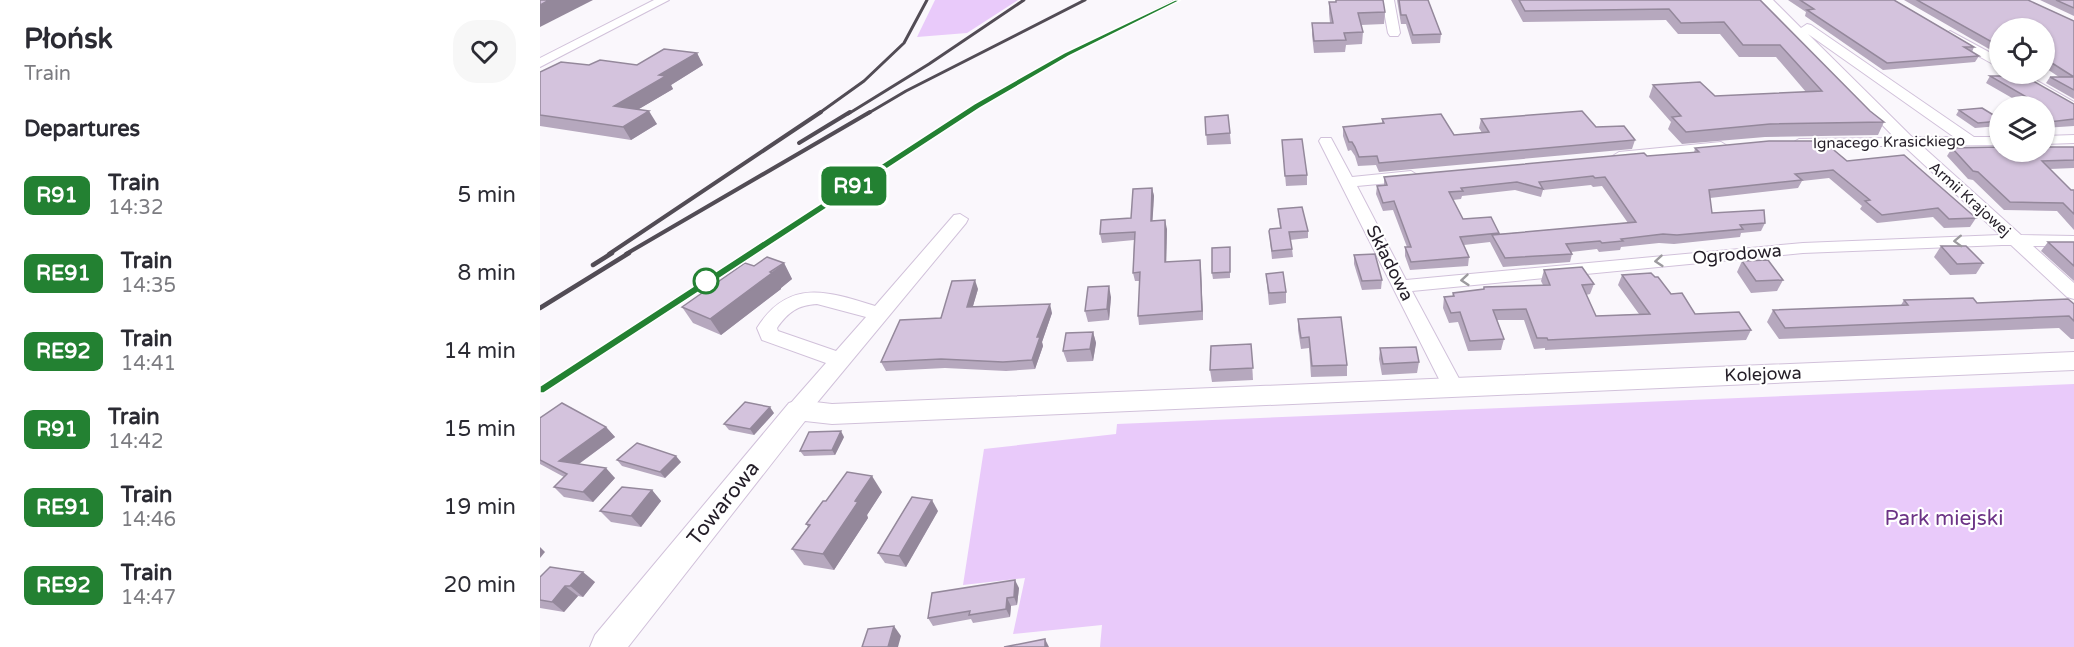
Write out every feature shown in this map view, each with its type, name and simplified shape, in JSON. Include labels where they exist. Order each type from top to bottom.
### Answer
[{"type":"street","points":[[540,63],[663,0]]},
{"type":"street","points":[[1388,0],[1394,33]]},
{"type":"street","name":"Armii Krajowej","points":[[1767,0],[1908,142],[2074,293]]},
{"type":"street","points":[[1792,26],[1808,28],[1971,141]]},
{"type":"street","points":[[1940,29],[1989,58]]},
{"type":"street","points":[[2033,84],[2074,108]]},
{"type":"street","points":[[2055,140],[2074,139]]},
{"type":"street","name":"Składowa","points":[[1326,141],[1452,386]]},
{"type":"street","name":"Ignacego Krasickiego","points":[[1788,143],[1989,141]]},
{"type":"street","points":[[1598,159],[1741,146]]},
{"type":"street","points":[[1348,182],[1431,174]]},
{"type":"street","name":"Towarowa","points":[[607,647],[798,410],[960,219]]},
{"type":"street","name":"Ogrodowa","points":[[1402,286],[1803,248],[2016,240],[2074,241]]},
{"type":"street","points":[[841,360],[769,335],[767,328],[771,320],[789,304],[799,299],[816,296],[879,314]]},
{"type":"street","name":"Kolejowa","points":[[798,410],[832,414],[1452,386],[2074,362]]},
{"type":"green space","points":[[935,0],[1018,0],[967,33],[917,37]]},
{"type":"green space","name":"Park miejski","points":[[2074,384],[2074,647],[1100,647],[1102,625],[1013,634],[1025,578],[963,585],[984,449],[1116,434],[1117,424]]},
{"type":"building","points":[[1336,0],[1383,0],[1385,12],[1358,13],[1363,32],[1344,33],[1346,40],[1314,41],[1312,23],[1333,23],[1329,2],[1336,2]]},
{"type":"building","points":[[1399,0],[1428,0],[1441,34],[1413,35],[1406,15],[1401,15]]},
{"type":"building","points":[[1519,0],[1760,0],[1870,111],[1884,122],[1770,124],[1686,132],[1672,117],[1681,116],[1653,85],[1700,82],[1715,96],[1822,91],[1780,45],[1743,45],[1724,22],[1681,23],[1669,9],[1525,11]]},
{"type":"building","points":[[1800,0],[1894,0],[1974,47],[1964,47],[1979,56],[1887,63],[1807,10],[1814,9]]},
{"type":"building","points":[[1917,0],[2028,0],[2074,21],[2074,77],[2055,65],[2055,18],[1989,18],[1989,40]]},
{"type":"building","points":[[2056,0],[2074,0],[2074,8]]},
{"type":"building","points":[[664,49],[697,53],[659,75],[666,76],[614,106],[649,111],[623,127],[540,115],[540,72],[561,62],[589,65],[600,60],[637,65]]},
{"type":"building","points":[[2055,77],[2074,77],[2074,90],[2055,80]]},
{"type":"building","points":[[2004,84],[2038,84],[2074,104],[2074,119],[2055,121],[2055,96],[2025,96]]},
{"type":"building","points":[[1982,108],[1989,112],[1989,122],[1978,123],[1959,110]]},
{"type":"building","points":[[1582,111],[1596,127],[1624,126],[1635,140],[1379,163],[1377,156],[1359,157],[1343,127],[1384,123],[1382,119],[1441,114],[1454,135],[1489,132],[1481,119]]},
{"type":"building","points":[[1228,115],[1230,133],[1206,135],[1205,117]]},
{"type":"building","points":[[1302,139],[1307,175],[1285,176],[1282,140]]},
{"type":"building","points":[[1769,141],[1823,141],[1847,161],[1904,155],[1976,218],[1949,219],[1938,208],[1882,215],[1865,201],[1870,200],[1833,170],[1795,174],[1802,180],[1709,190],[1712,213],[1764,210],[1765,223],[1740,225],[1743,229],[1677,235],[1663,234],[1602,243],[1600,241],[1566,244],[1572,254],[1505,258],[1492,235],[1636,222],[1605,177],[1595,178],[1593,176],[1539,182],[1543,189],[1517,182],[1461,188],[1463,191],[1449,192],[1463,219],[1491,217],[1499,233],[1460,237],[1469,257],[1411,262],[1405,247],[1411,247],[1394,201],[1383,203],[1377,186],[1387,185],[1384,177],[1644,153],[1647,156],[1699,152],[1695,148]]},
{"type":"building","points":[[1989,147],[1989,162],[2043,162],[2071,190],[2074,190],[2074,214],[2063,203],[2010,202],[1978,172],[1973,171],[1952,148]]},
{"type":"building","points":[[2055,147],[2074,147],[2074,160],[2055,161]]},
{"type":"building","points":[[1152,188],[1151,221],[1165,220],[1165,262],[1200,260],[1202,311],[1138,316],[1140,272],[1133,273],[1135,232],[1100,234],[1101,220],[1131,218],[1133,189]]},
{"type":"building","points":[[1302,207],[1308,231],[1289,232],[1292,249],[1272,251],[1269,231],[1281,228],[1278,209]]},
{"type":"building","points":[[2048,242],[2074,242],[2074,266]]},
{"type":"building","points":[[1941,246],[1966,246],[1983,263],[1957,264]]},
{"type":"building","points":[[1230,247],[1230,272],[1212,273],[1212,248]]},
{"type":"building","points":[[1375,254],[1382,280],[1362,281],[1354,255]]},
{"type":"building","points":[[767,257],[784,263],[710,319],[682,307],[745,263],[754,266]]},
{"type":"building","points":[[1768,260],[1783,280],[1756,281],[1742,261]]},
{"type":"building","points":[[1582,267],[1594,284],[1582,285],[1596,316],[1650,314],[1622,275],[1651,273],[1658,277],[1671,294],[1682,293],[1695,314],[1739,312],[1751,330],[1548,340],[1537,338],[1526,309],[1493,310],[1504,339],[1470,341],[1460,312],[1451,313],[1444,297],[1454,296],[1453,293],[1484,289],[1484,287],[1550,285],[1544,270]]},
{"type":"building","points":[[1283,272],[1286,292],[1269,293],[1266,274]]},
{"type":"building","points":[[975,280],[967,307],[1050,304],[1037,337],[1040,337],[1032,360],[1003,362],[941,359],[881,362],[900,320],[941,318],[952,281]]},
{"type":"building","points":[[1109,286],[1107,309],[1085,311],[1088,287]]},
{"type":"building","points":[[1973,298],[1977,303],[2068,299],[2074,304],[2074,321],[2069,316],[1785,328],[1773,310],[1908,305],[1904,300]]},
{"type":"building","points":[[1341,317],[1347,365],[1312,366],[1309,337],[1301,338],[1298,319]]},
{"type":"building","points":[[1093,332],[1090,349],[1063,351],[1066,333]]},
{"type":"building","points":[[1251,344],[1253,368],[1210,370],[1211,346]]},
{"type":"building","points":[[1416,347],[1419,362],[1383,364],[1380,348]]},
{"type":"building","points":[[745,402],[770,407],[750,429],[724,424]]},
{"type":"building","points":[[562,403],[606,427],[559,461],[606,468],[583,492],[554,487],[567,474],[540,460],[540,418]]},
{"type":"building","points":[[841,431],[832,450],[800,451],[809,432]]},
{"type":"building","points":[[637,443],[676,456],[660,472],[617,460]]},
{"type":"building","points":[[847,472],[872,476],[855,501],[858,502],[823,554],[792,549],[810,525],[806,524]]},
{"type":"building","points":[[622,487],[652,490],[631,516],[600,511]]},
{"type":"building","points":[[912,497],[932,500],[899,556],[878,553]]},
{"type":"building","points":[[550,567],[583,572],[570,586],[565,586],[552,602],[540,600],[540,577]]},
{"type":"building","points":[[1015,580],[1014,597],[1007,598],[1006,609],[969,615],[970,611],[928,618],[932,593]]},
{"type":"building","points":[[894,626],[888,647],[862,647],[868,629]]},
{"type":"building","points":[[1045,639],[1045,647],[1004,647]]},
{"type":"railway","points":[[818,114],[864,81],[904,43],[927,0]]},
{"type":"railway","points":[[848,114],[929,64],[1024,0]]},
{"type":"railway","points":[[867,114],[906,91],[1085,0]]},
{"type":"railway","points":[[965,114],[1066,55],[1177,0]]},
{"type":"railway","points":[[609,254],[821,112]]},
{"type":"railway","points":[[799,143],[850,112]]},
{"type":"railway","points":[[626,254],[870,112]]},
{"type":"railway","points":[[748,254],[968,112]]},
{"type":"railway","points":[[593,265],[612,253]]},
{"type":"railway","points":[[540,308],[629,253]]},
{"type":"railway","points":[[540,389],[751,253]]},
{"type":"train","name":"R91","points":[[540,389],[977,106],[1066,55],[1177,0]]}]
